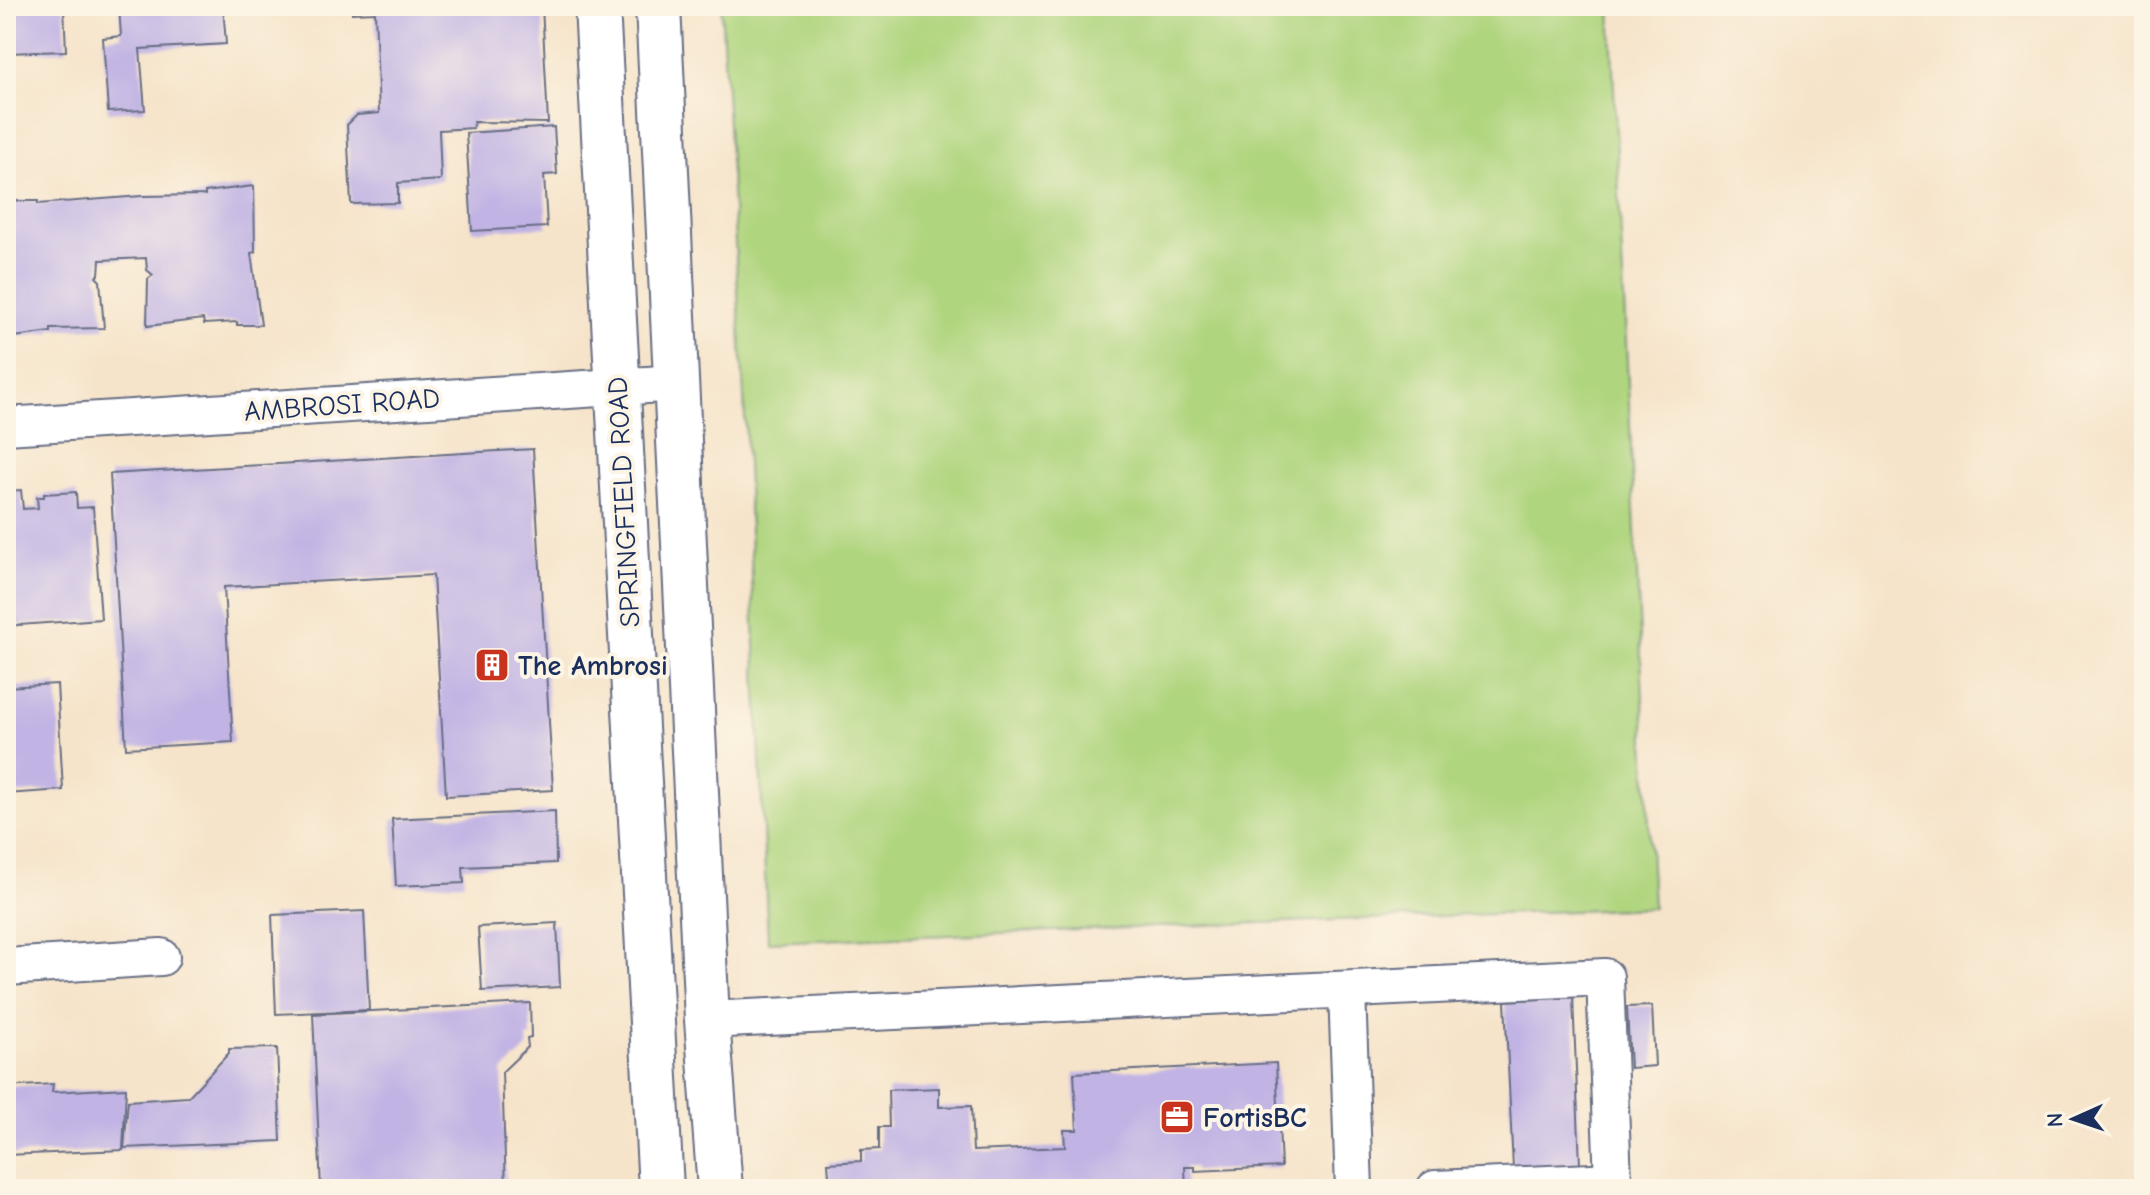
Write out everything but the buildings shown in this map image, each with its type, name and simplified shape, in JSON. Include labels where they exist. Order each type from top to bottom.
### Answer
[{"type":"main road","name":"SPRINGFIELD ROAD","points":[[597,6],[661,1189]]},
{"type":"main road","points":[[658,6],[707,1020],[720,1189]]},
{"type":"street","name":"AMBROSI ROAD","points":[[6,426],[678,383]]},
{"type":"street","points":[[6,967],[161,957]]},
{"type":"street","points":[[707,1020],[1605,977],[1615,1185],[1435,1189]]},
{"type":"street","points":[[1347,990],[1354,1189]]},
{"type":"green space","points":[[721,6],[1610,6],[1653,908],[768,942],[744,395]]},
{"type":"place","name":"The Ambrosi","points":[[492,665]]},
{"type":"place","name":"FortisBC","points":[[1177,1117]]}]
